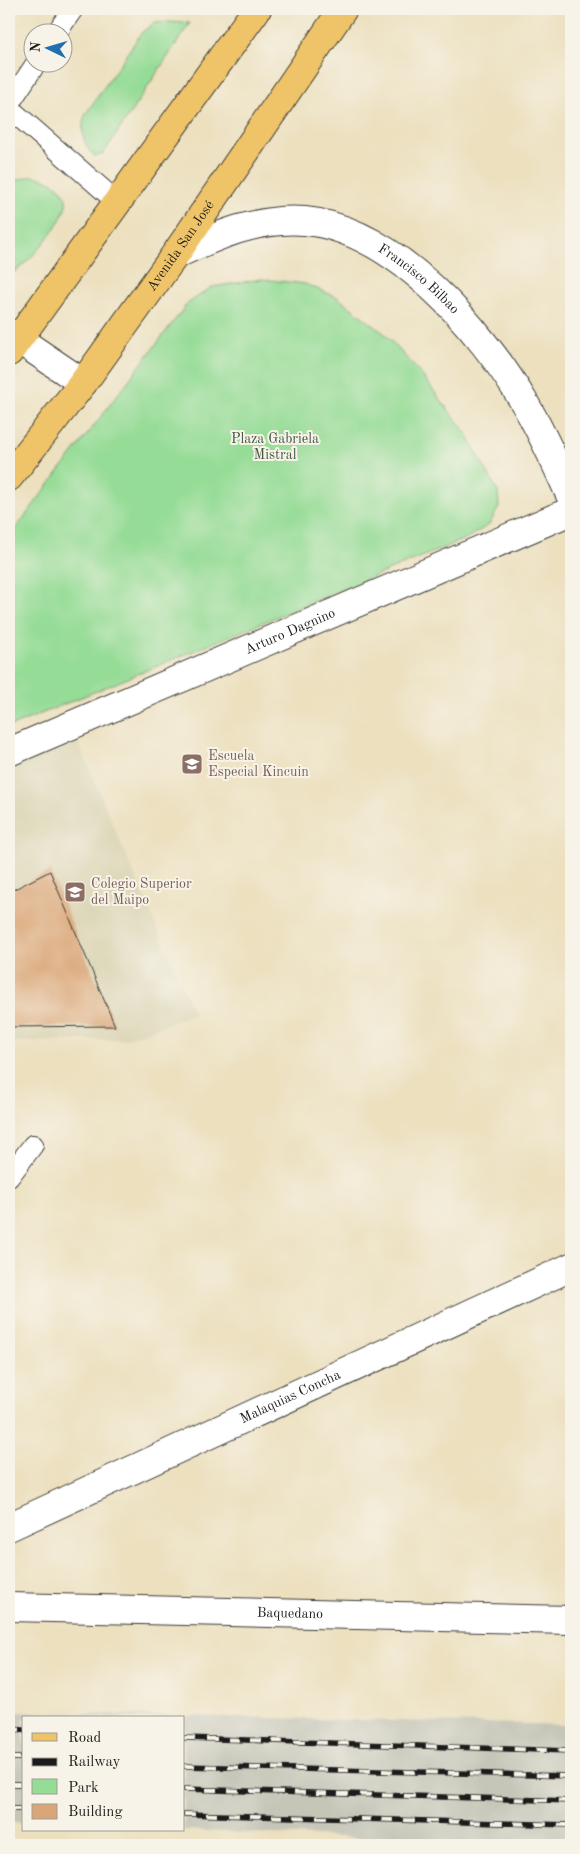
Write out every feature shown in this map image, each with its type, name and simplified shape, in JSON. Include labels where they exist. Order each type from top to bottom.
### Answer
[{"type":"main road","points":[[12,341],[118,202],[257,9]]},
{"type":"main road","name":"Avenida San José","points":[[9,477],[83,383],[174,255],[343,9]]},
{"type":"street","name":"Francisco Bilbao","points":[[174,255],[215,236],[243,227],[277,221],[305,221],[332,226],[360,236],[384,250],[415,274],[444,301],[498,363],[523,400],[544,438],[571,497]]},
{"type":"street","points":[[12,341],[83,383]]},
{"type":"street","name":"Arturo Dagnino","points":[[9,752],[571,511]]},
{"type":"street","name":"Malaquias Concha","points":[[9,1527],[571,1267]]},
{"type":"street","name":"Baquedano","points":[[9,1607],[571,1620]]},
{"type":"lane","points":[[64,22],[73,9]]},
{"type":"lane","points":[[9,104],[30,72]]},
{"type":"lane","points":[[9,108],[118,202]]},
{"type":"lane","points":[[9,1177],[33,1145]]},
{"type":"shaded area","name":"Colegio Superior del Maipo","points":[[77,740],[194,1014],[126,1039],[9,1042],[9,770]]},
{"type":"shaded area","points":[[9,1712],[182,1716],[22,1716],[22,1823],[9,1822]]},
{"type":"shaded area","points":[[185,1716],[571,1725],[571,1845],[432,1845],[423,1841],[185,1830]]},
{"type":"green space","points":[[154,23],[190,23],[103,154],[95,156],[85,143],[83,126],[85,115],[142,32]]},
{"type":"green space","points":[[32,176],[50,181],[60,188],[64,193],[66,205],[64,213],[43,244],[34,255],[9,275],[9,182]]},
{"type":"green space","name":"Plaza Gabriela Mistral","points":[[262,279],[305,284],[337,297],[385,334],[420,373],[466,433],[498,492],[499,507],[489,525],[465,539],[9,727],[9,537],[187,304],[212,287]]},
{"type":"building","points":[[50,871],[115,1026],[9,1027],[9,892]]},
{"type":"railway","points":[[9,1729],[22,1730]]},
{"type":"railway","points":[[185,1738],[571,1751]]},
{"type":"railway","points":[[9,1758],[22,1758]]},
{"type":"railway","points":[[185,1766],[571,1776]]},
{"type":"railway","points":[[9,1784],[22,1784]]},
{"type":"railway","points":[[185,1789],[571,1801]]},
{"type":"railway","points":[[9,1809],[22,1809]]},
{"type":"railway","points":[[185,1814],[571,1825]]},
{"type":"place","name":"Escuela Especial Kincuin","points":[[192,764]]},
{"type":"place","name":"Colegio Superior del Maipo","points":[[75,892]]}]
